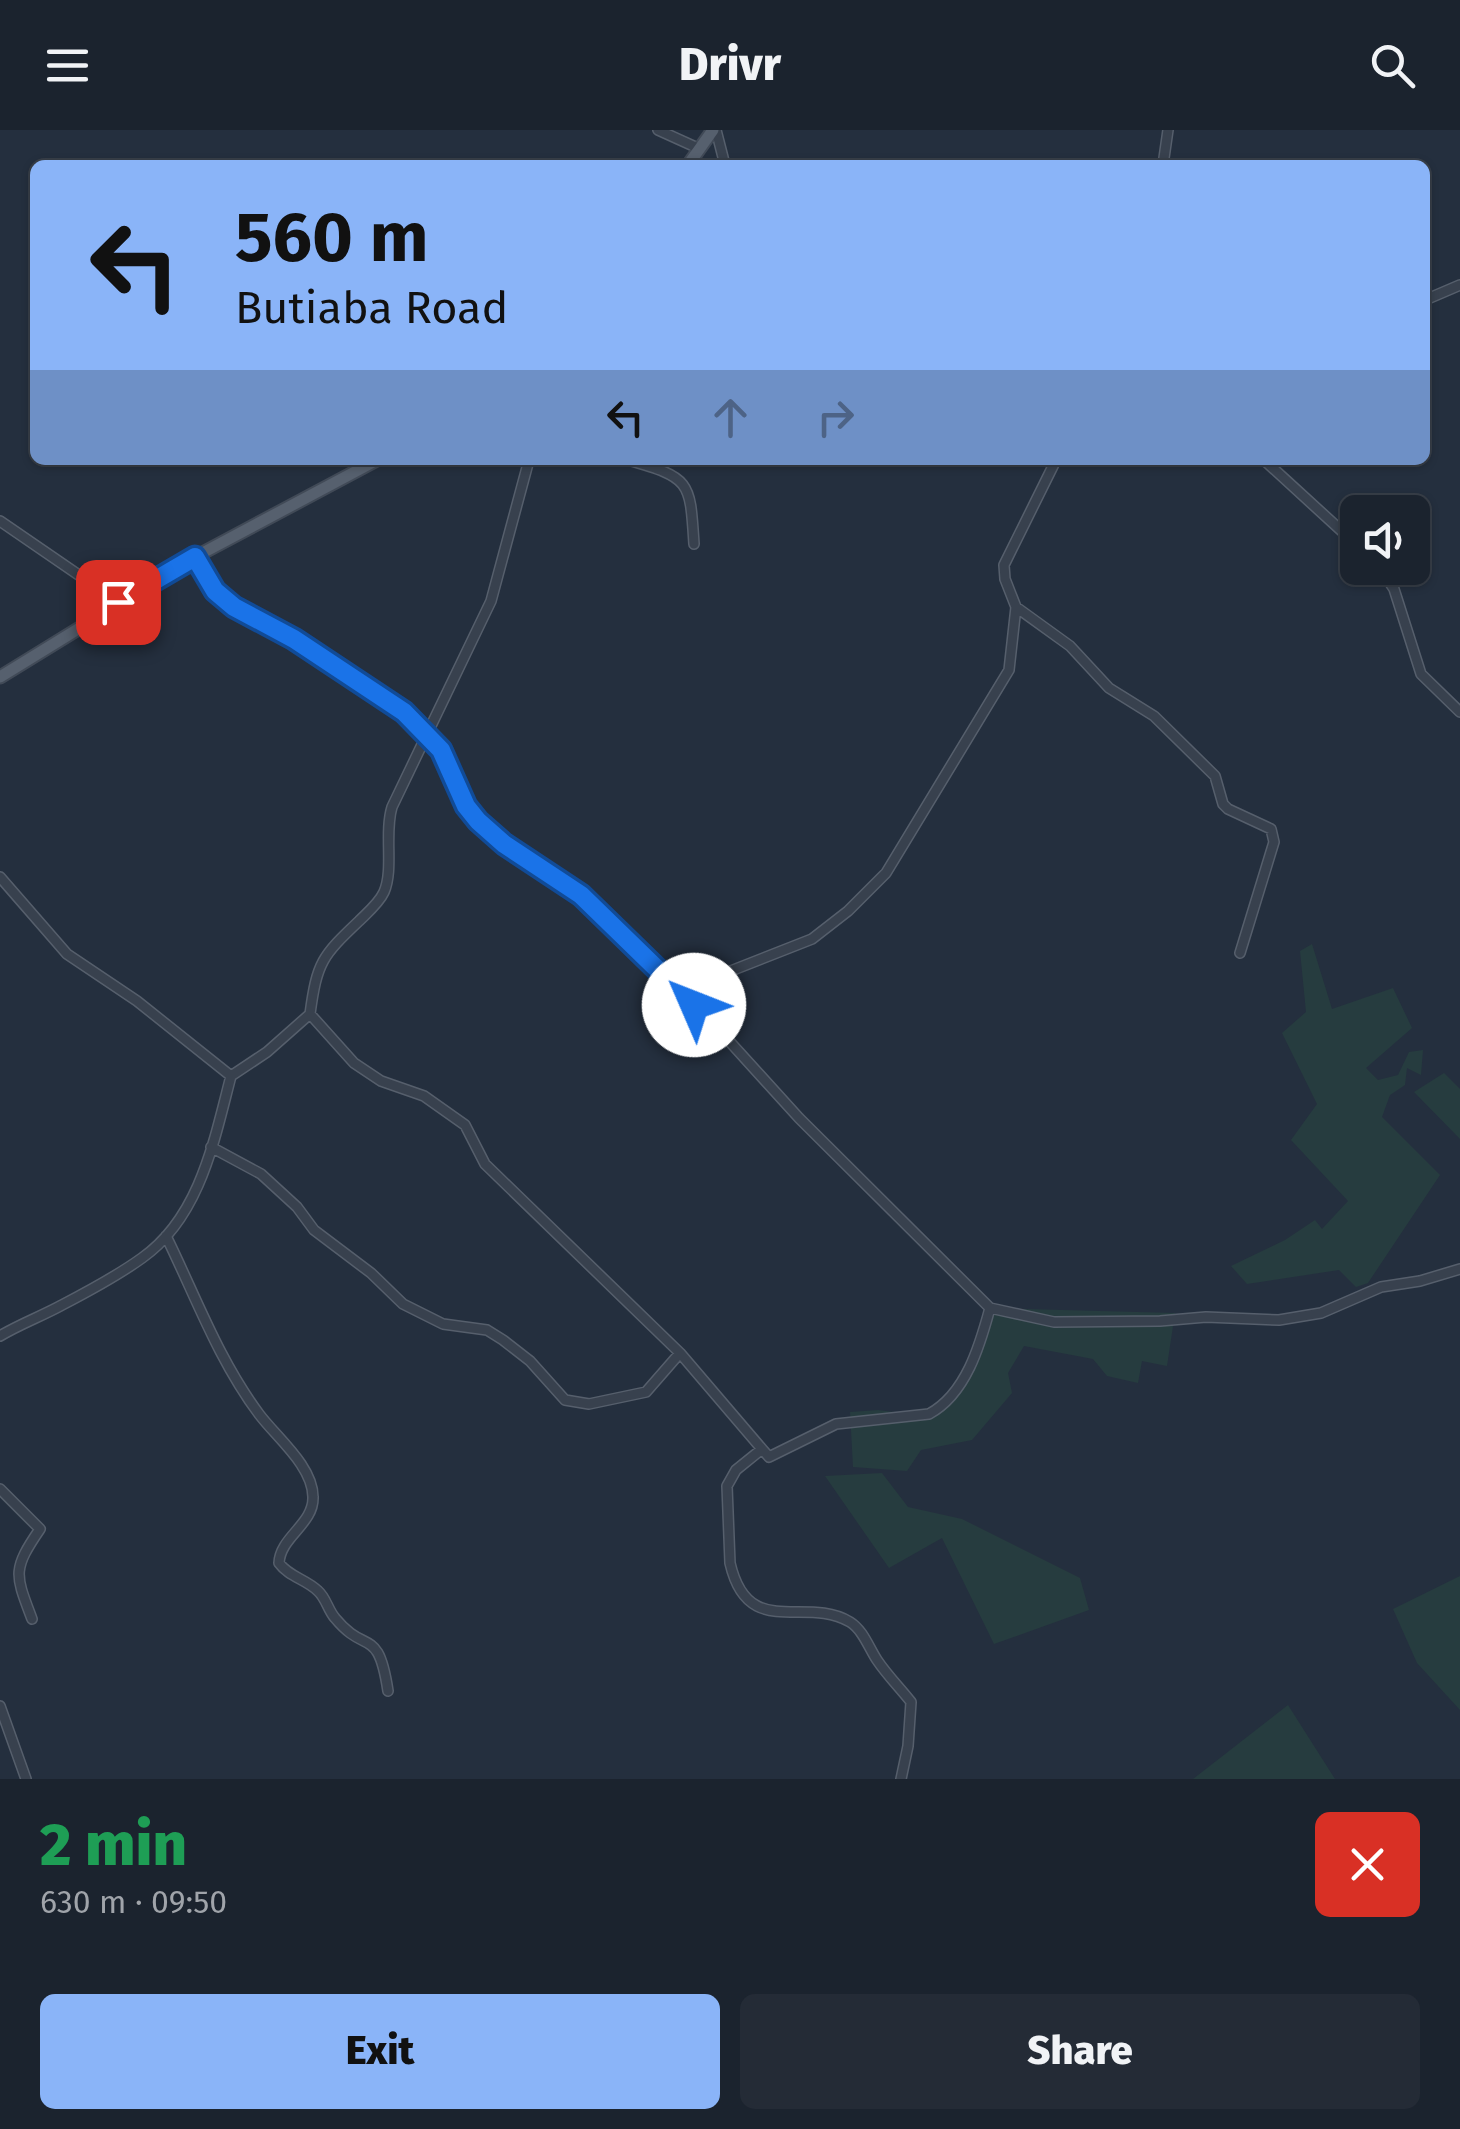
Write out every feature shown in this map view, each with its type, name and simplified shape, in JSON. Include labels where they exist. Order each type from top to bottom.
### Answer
[{"type":"main road","points":[[692,160],[715,130]]},
{"type":"main road","points":[[0,677],[195,557],[368,465]]},
{"type":"street","points":[[658,130],[700,150]]},
{"type":"street","points":[[715,130],[724,160]]},
{"type":"street","points":[[1165,160],[1168,130]]},
{"type":"street","points":[[1430,298],[1460,286]]},
{"type":"street","points":[[0,1336],[98,1284],[141,1258],[166,1236],[189,1206],[231,1076],[268,1052],[310,1014],[316,974],[324,956],[377,903],[386,888],[387,824],[400,786],[491,601],[528,465]]},
{"type":"street","points":[[643,465],[670,474],[686,485],[692,504],[694,544]]},
{"type":"street","points":[[673,985],[694,985],[812,940],[879,881],[1003,686],[1009,670],[1016,606],[1005,580],[1004,565],[1054,465]]},
{"type":"street","points":[[1269,465],[1340,530]]},
{"type":"street","points":[[0,521],[118,602]]},
{"type":"street","points":[[195,557],[215,591],[234,607],[302,644],[354,682],[396,706],[425,733],[441,750],[466,806],[478,821],[504,844],[581,895],[720,1031],[798,1118],[990,1308],[1054,1322],[1160,1321],[1206,1316],[1278,1320],[1321,1314],[1380,1287],[1460,1269]]},
{"type":"street","points":[[1391,585],[1422,674],[1460,712]]},
{"type":"street","points":[[1016,606],[1070,646],[1109,688],[1154,716],[1215,776],[1228,809],[1272,829],[1274,842],[1240,953]]},
{"type":"street","points":[[0,877],[66,954],[137,1002],[231,1076]]},
{"type":"street","points":[[310,1014],[354,1063],[381,1081],[424,1096],[465,1125],[485,1164],[506,1187],[680,1353],[769,1457],[836,1424],[936,1410],[979,1352],[990,1308]]},
{"type":"street","points":[[211,1146],[261,1174],[297,1207],[314,1230],[403,1304],[443,1324],[487,1330],[504,1340],[530,1361],[565,1400],[589,1404],[646,1392],[680,1353]]},
{"type":"street","points":[[166,1236],[227,1368],[300,1464],[311,1485],[312,1508],[282,1550],[279,1563],[320,1592],[336,1620],[378,1650],[388,1691]]},
{"type":"street","points":[[762,1448],[736,1470],[727,1486],[726,1534],[732,1575],[749,1601],[759,1608],[833,1616],[860,1630],[911,1702],[901,1779]]},
{"type":"street","points":[[0,1489],[40,1529],[22,1556],[18,1571],[32,1619]]},
{"type":"street","points":[[0,1706],[26,1779]]},
{"type":"green space","points":[[1312,944],[1332,1009],[1393,988],[1412,1028],[1366,1068],[1378,1080],[1398,1075],[1409,1052],[1423,1050],[1421,1075],[1407,1068],[1405,1085],[1390,1095],[1382,1117],[1440,1175],[1368,1283],[1356,1287],[1339,1270],[1247,1284],[1231,1266],[1285,1240],[1315,1220],[1322,1229],[1348,1201],[1291,1140],[1317,1104],[1282,1033],[1306,1012],[1300,951]]},
{"type":"green space","points":[[1444,1073],[1460,1089],[1460,1139],[1414,1092]]},
{"type":"green space","points":[[990,1308],[1175,1313],[1167,1366],[1142,1361],[1138,1383],[1107,1376],[1093,1359],[1024,1346],[1008,1373],[1012,1393],[972,1440],[921,1450],[907,1471],[853,1467],[850,1412],[878,1410],[918,1415],[942,1405],[973,1362]]},
{"type":"green space","points":[[882,1473],[908,1507],[962,1519],[1080,1578],[1089,1610],[994,1644],[942,1538],[889,1568],[825,1476]]},
{"type":"green space","points":[[1460,1576],[1460,1710],[1417,1663],[1393,1609]]},
{"type":"green space","points":[[1288,1705],[1335,1779],[1193,1779]]},
{"type":"route","points":[[118,602],[195,557],[215,591],[234,607],[294,639],[404,712],[441,750],[466,806],[478,821],[504,844],[581,895],[694,1005]]}]
